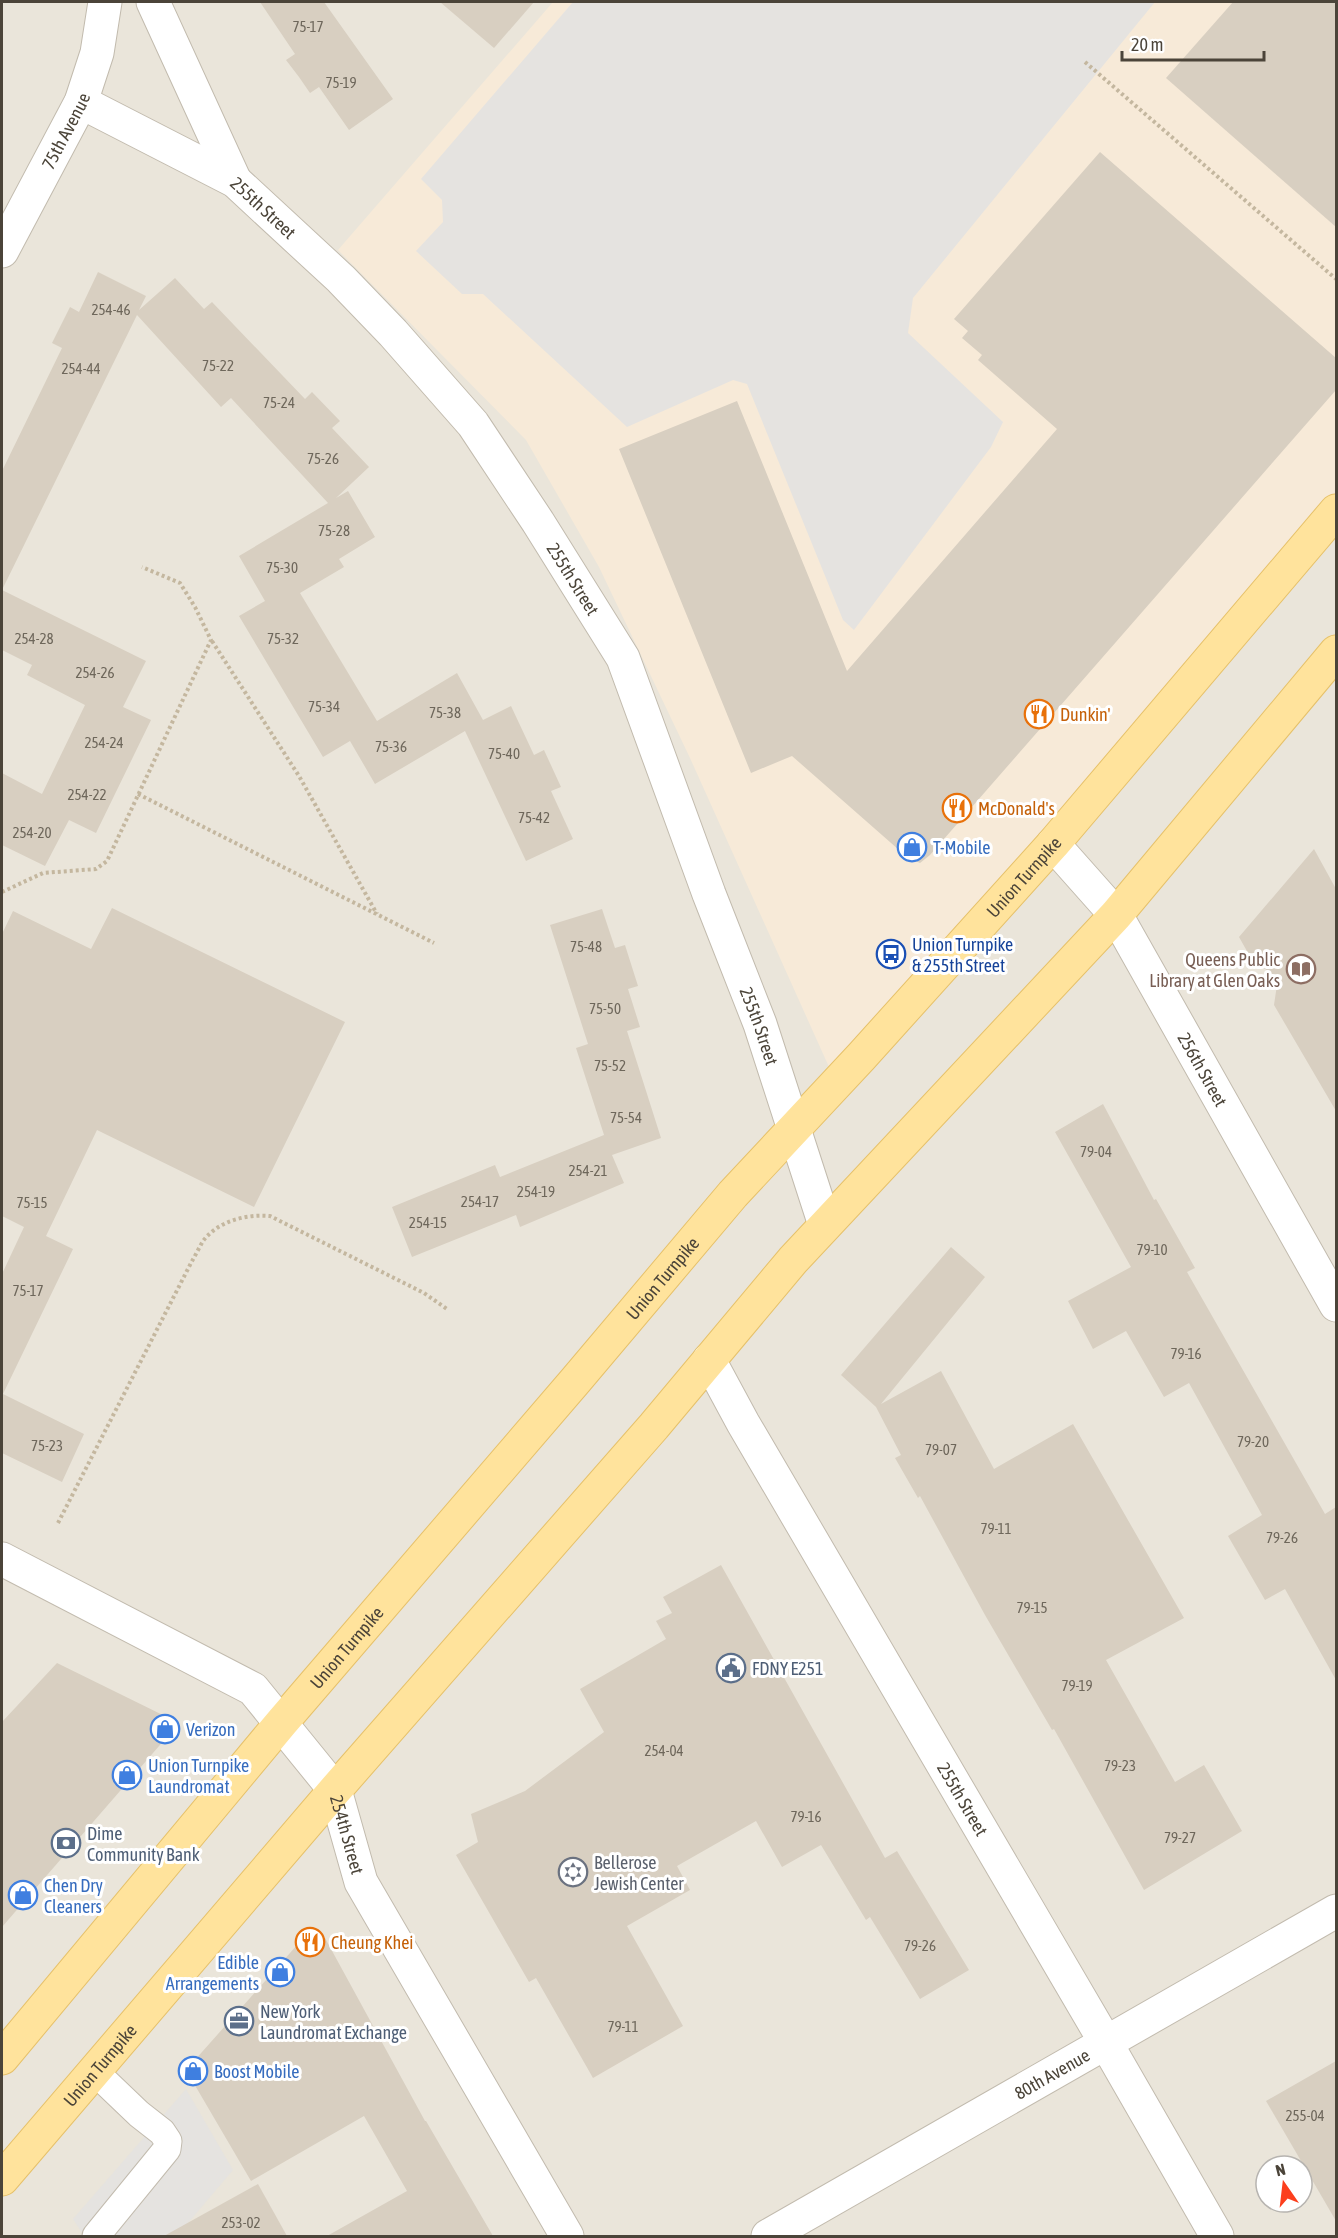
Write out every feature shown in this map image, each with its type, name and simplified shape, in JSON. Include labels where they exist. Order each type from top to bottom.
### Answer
[{"type":"main road","name":"Union Turnpike","points":[[2,2058],[282,1722],[733,1194],[793,1127],[861,1057],[1053,844],[1336,511]]},
{"type":"main road","name":"Union Turnpike","points":[[2,2179],[334,1790],[646,1435],[825,1225],[1116,915],[1336,652]]},
{"type":"street","name":"75th Avenue","points":[[2,251],[81,102],[97,53],[105,2]]},
{"type":"street","points":[[153,2],[236,181]]},
{"type":"street","name":"255th Street","points":[[81,102],[236,181],[341,279],[393,333],[473,424],[538,522],[623,658],[709,894],[760,1024],[825,1225]]},
{"type":"street","name":"256th Street","points":[[1053,844],[1116,915],[1336,1305]]},
{"type":"street","name":"255th Street","points":[[709,1360],[754,1442],[1217,2236]]},
{"type":"street","name":"254th Street","points":[[2,1559],[253,1689],[282,1722],[334,1790],[361,1882],[567,2236]]},
{"type":"street","name":"80th Avenue","points":[[768,2236],[1336,1911]]},
{"type":"lane","points":[[94,2071],[139,2114],[162,2132],[168,2141],[167,2149],[96,2236]]},
{"type":"path","points":[[1085,62],[1336,279]]},
{"type":"path","points":[[142,567],[180,583],[211,640],[298,776],[377,914]]},
{"type":"path","points":[[2,892],[43,873],[96,869],[107,861],[211,640]]},
{"type":"path","points":[[138,794],[434,943]]},
{"type":"path","points":[[58,1523],[191,1263],[204,1240],[216,1229],[234,1220],[254,1215],[270,1216],[424,1293],[447,1309]]},
{"type":"shaded area","points":[[2,2],[1336,2],[1336,2236],[2,2236]]},
{"type":"shaded area","points":[[553,2],[1336,2],[1336,501],[1047,831],[829,1067],[690,758],[599,567],[526,440],[338,250]]},
{"type":"shaded area","points":[[573,2],[1155,2],[913,298],[908,333],[1003,422],[991,447],[854,630],[843,620],[747,384],[733,380],[627,427],[483,294],[462,294],[416,251],[443,222],[442,200],[421,179]]},
{"type":"shaded area","points":[[186,2089],[233,2170],[177,2236],[84,2236],[73,2219]]},
{"type":"building","points":[[260,2],[324,2],[393,99],[349,130],[319,87],[310,93],[286,60],[295,54]]},
{"type":"building","points":[[440,2],[534,2],[494,48]]},
{"type":"building","points":[[1233,2],[1336,2],[1336,227],[1166,78]]},
{"type":"building","points":[[1100,152],[1336,358],[1336,390],[930,855],[920,863],[907,857],[792,756],[751,773],[619,449],[737,401],[847,671],[1057,429],[978,360],[982,355],[962,338],[968,331],[954,319]]},
{"type":"building","points":[[98,272],[146,296],[139,310],[175,278],[204,309],[212,302],[305,399],[312,392],[340,421],[332,428],[369,467],[336,498],[348,491],[375,537],[339,559],[344,567],[300,593],[377,721],[457,673],[483,720],[511,706],[534,755],[544,750],[561,787],[551,791],[573,839],[526,861],[465,731],[375,784],[350,741],[323,757],[239,616],[265,601],[239,556],[328,503],[231,398],[221,407],[137,315],[2,590],[2,471],[62,348],[52,343],[70,307],[79,312]]},
{"type":"building","points":[[2,590],[146,661],[123,707],[151,720],[96,833],[69,820],[45,866],[2,845],[2,773],[42,794],[85,705],[27,675],[32,665],[2,650]]},
{"type":"building","name":"Queens Public Library at Glen Oaks","points":[[1314,849],[1336,889],[1336,1111],[1274,1005],[1278,978],[1252,960],[1239,937]]},
{"type":"building","points":[[112,908],[345,1022],[254,1207],[97,1130],[46,1236],[73,1249],[3,1394],[84,1434],[62,1482],[2,1453],[2,1274],[24,1227],[2,1216],[2,934],[13,911],[91,949]]},
{"type":"building","points":[[602,909],[615,948],[625,945],[638,986],[628,989],[640,1027],[627,1031],[661,1138],[612,1155],[624,1183],[520,1227],[516,1215],[412,1257],[392,1207],[495,1165],[500,1177],[604,1135],[605,1138],[576,1048],[588,1044],[550,925]]},
{"type":"building","points":[[1103,1104],[1154,1200],[1156,1199],[1195,1268],[1187,1272],[1325,1514],[1336,1507],[1336,1680],[1285,1589],[1265,1600],[1228,1536],[1262,1515],[1189,1383],[1164,1397],[1126,1331],[1093,1349],[1068,1301],[1131,1267],[1055,1132]]},
{"type":"building","points":[[951,1247],[985,1277],[881,1404],[941,1371],[994,1469],[1073,1424],[1184,1618],[1106,1660],[1175,1782],[1204,1765],[1242,1831],[1144,1890],[1054,1729],[1052,1730],[985,1615],[920,1496],[918,1498],[895,1458],[901,1455],[876,1407],[841,1375]]},
{"type":"building","points":[[721,1565],[885,1858],[897,1851],[969,1970],[920,1999],[870,1917],[866,1920],[821,1845],[782,1867],[756,1821],[677,1866],[690,1890],[627,1926],[683,2026],[593,2078],[536,1978],[529,1982],[456,1855],[478,1842],[471,1814],[525,1791],[604,1732],[580,1689],[666,1639],[656,1621],[672,1613],[663,1597]]},
{"type":"building","points":[[57,1663],[179,1723],[2,1927],[2,1722]]},
{"type":"building","points":[[306,1935],[325,1938],[425,2121],[493,2236],[327,2236],[407,2191],[364,2116],[251,2181],[186,2070]]},
{"type":"building","points":[[1336,2061],[1336,2221],[1314,2183],[1314,2154],[1297,2154],[1266,2101]]},
{"type":"building","points":[[258,2184],[287,2236],[164,2236]]},
{"type":"place","name":"Dunkin'","points":[[1039,714]]},
{"type":"place","name":"McDonald's","points":[[957,808]]},
{"type":"place","name":"T-Mobile","points":[[912,847]]},
{"type":"place","name":"Union Turnpike & 255th Street","points":[[891,954]]},
{"type":"place","name":"Queens Public Library at Glen Oaks","points":[[1301,969]]},
{"type":"place","name":"FDNY E251","points":[[731,1668]]},
{"type":"place","name":"Verizon","points":[[165,1729]]},
{"type":"place","name":"Union Turnpike Laundromat","points":[[127,1775]]},
{"type":"place","name":"Dime Community Bank","points":[[66,1843]]},
{"type":"place","name":"Bellerose Jewish Center","points":[[573,1872]]},
{"type":"place","name":"Chen Dry Cleaners","points":[[23,1895]]},
{"type":"place","name":"Cheung Khei","points":[[310,1942]]},
{"type":"place","name":"Edible Arrangements","points":[[280,1972]]},
{"type":"place","name":"New York Laundromat Exchange","points":[[239,2021]]},
{"type":"place","name":"Boost Mobile","points":[[193,2071]]}]
